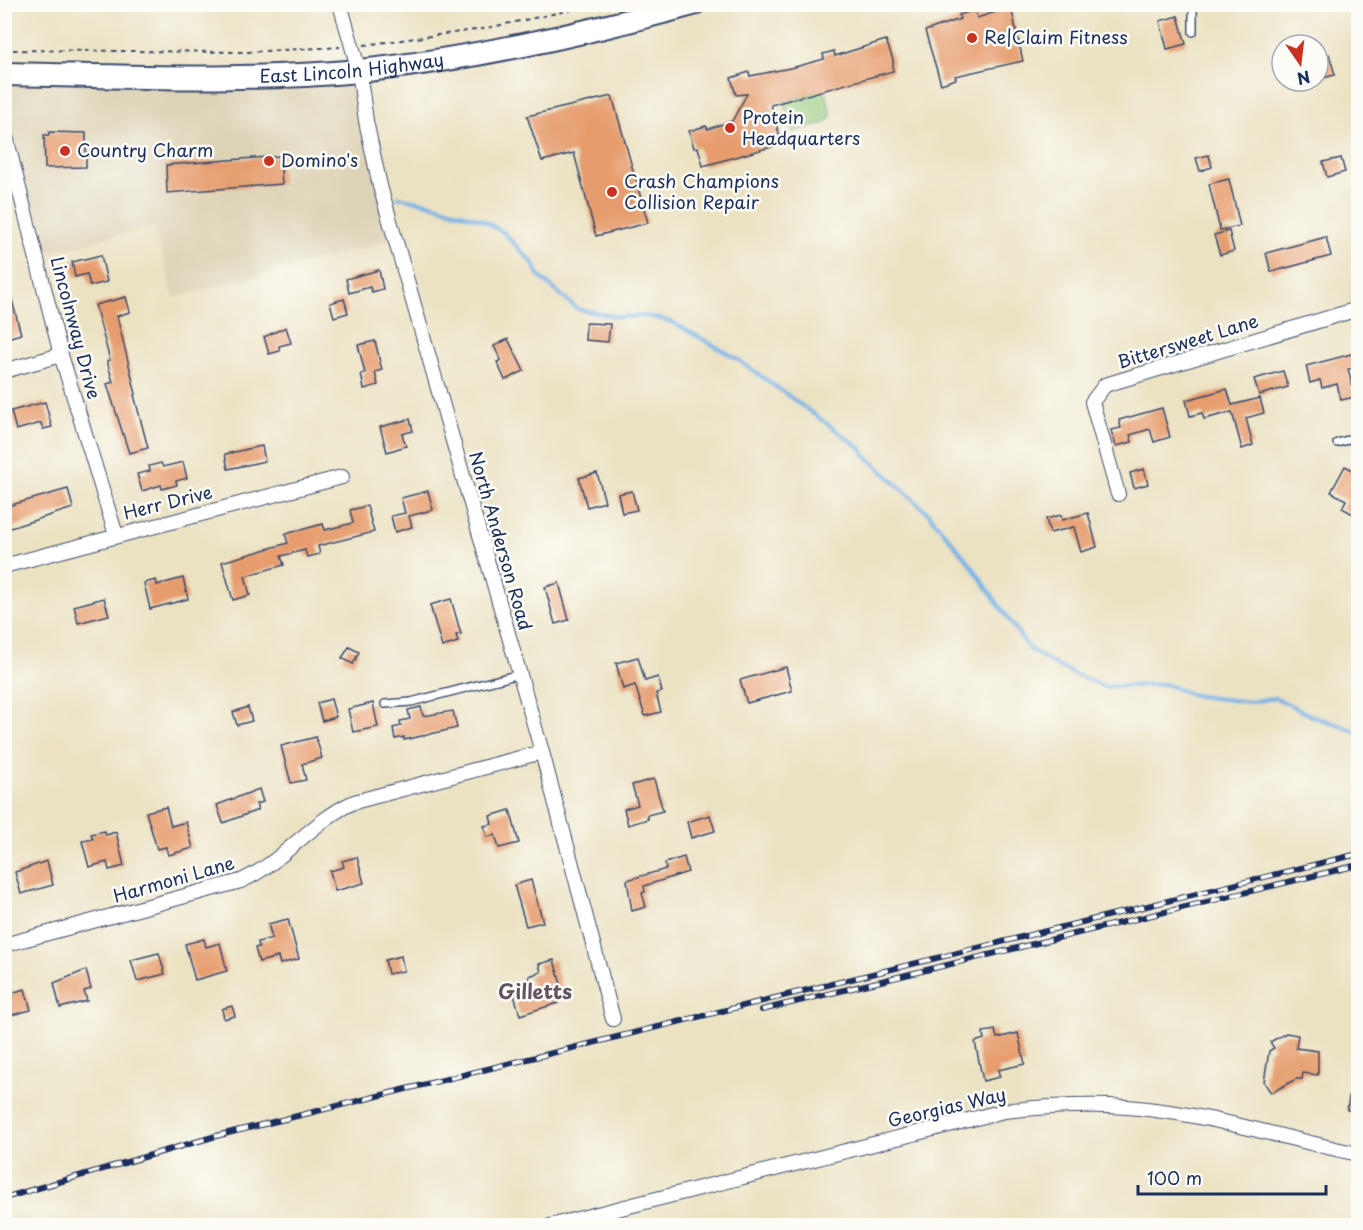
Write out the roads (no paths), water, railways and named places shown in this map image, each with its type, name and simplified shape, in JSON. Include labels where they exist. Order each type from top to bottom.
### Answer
[{"type":"main road","name":"East Lincoln Highway","points":[[4,74],[192,78],[359,71],[562,39],[693,4]]},
{"type":"street","name":"North Anderson Road","points":[[340,4],[359,71],[366,121],[380,186],[542,752],[613,1019]]},
{"type":"street","name":"Lincolnway Drive","points":[[4,129],[8,163],[61,355],[116,535]]},
{"type":"street","name":"Bittersweet Lane","points":[[1118,494],[1092,402],[1105,386],[1359,309]]},
{"type":"street","points":[[4,371],[61,355]]},
{"type":"street","name":"Herr Drive","points":[[4,566],[342,477]]},
{"type":"street","name":"Harmoni Lane","points":[[4,945],[241,881],[271,865],[326,817],[354,802],[542,752]]},
{"type":"street","name":"Georgias Way","points":[[550,1226],[1004,1111],[1048,1107],[1112,1106],[1203,1118],[1359,1154]]},
{"type":"lane","points":[[1193,4],[1193,32]]},
{"type":"lane","points":[[1337,444],[1359,437]]},
{"type":"lane","points":[[385,704],[411,702],[519,674]]},
{"type":"waterway","points":[[398,197],[428,203],[480,219],[503,232],[532,262],[540,277],[577,309],[619,317],[647,316],[672,322],[736,358],[862,449],[864,454],[929,514],[972,566],[1029,649],[1059,667],[1104,687],[1165,684],[1193,695],[1214,698],[1249,702],[1276,698],[1312,716],[1358,732]]},
{"type":"railway","points":[[4,1198],[216,1136],[1358,854]]},
{"type":"railway","points":[[762,1010],[1358,865]]},
{"type":"place","name":"Re|Claim Fitness","points":[[972,38]]},
{"type":"place","name":"Protein Headquarters","points":[[730,128]]},
{"type":"place","name":"Country Charm","points":[[65,151]]},
{"type":"place","name":"Domino's","points":[[269,161]]},
{"type":"place","name":"Crash Champions Collision Repair","points":[[612,192]]},
{"type":"district","name":"Gilletts","points":[[535,992]]}]
